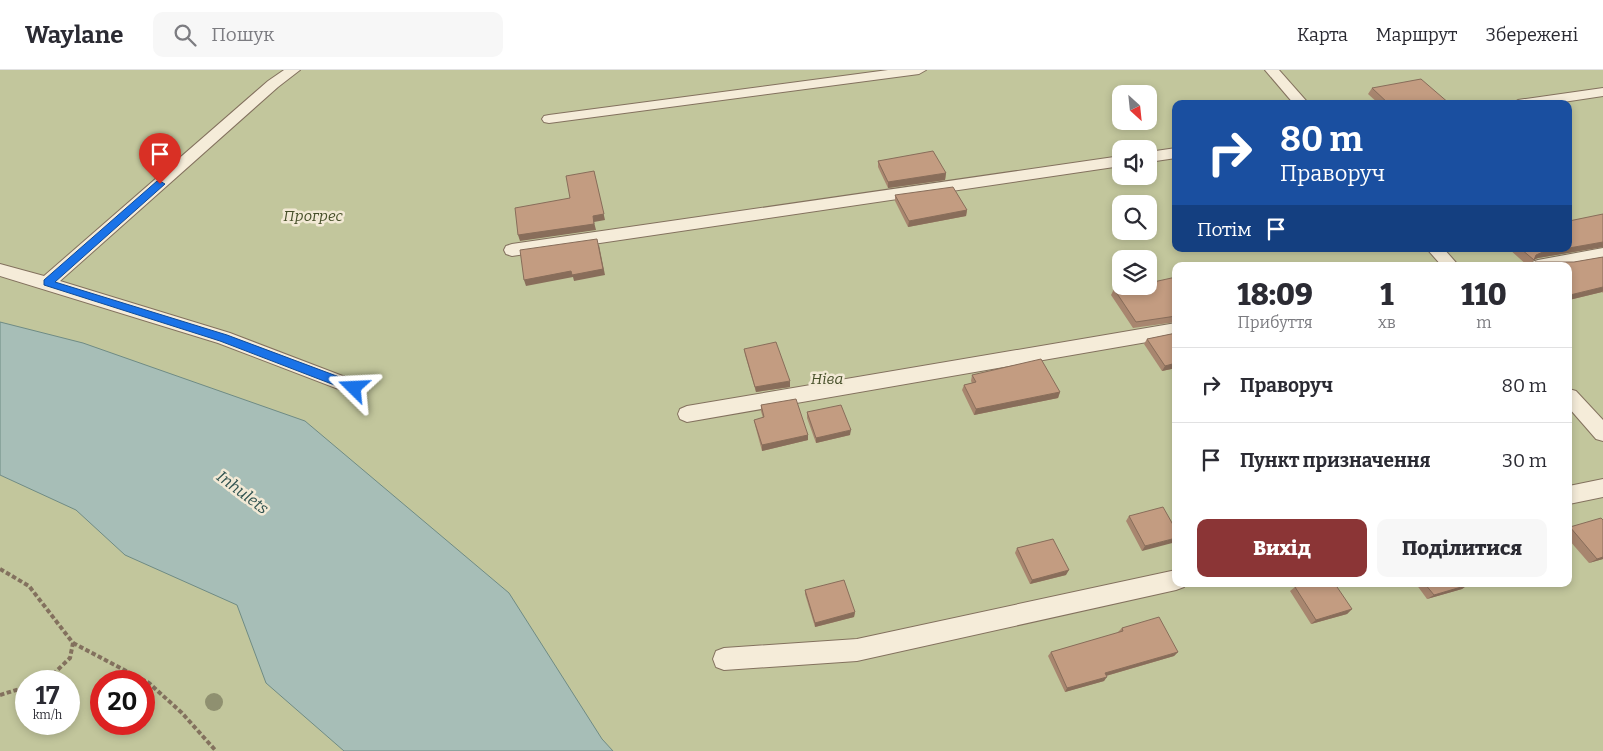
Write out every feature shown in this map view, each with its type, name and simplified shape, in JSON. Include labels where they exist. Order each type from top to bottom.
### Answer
[{"type":"lane","points":[[47,283],[273,84],[293,70]]},
{"type":"lane","points":[[549,119],[919,70]]},
{"type":"lane","points":[[1272,70],[1298,100]]},
{"type":"lane","points":[[1546,100],[1603,92]]},
{"type":"lane","points":[[1157,156],[1172,154]]},
{"type":"lane","points":[[512,250],[1112,162]]},
{"type":"lane","points":[[1438,252],[1447,262]]},
{"type":"lane","points":[[1560,262],[1603,254]]},
{"type":"lane","points":[[0,270],[224,338],[354,388]]},
{"type":"lane","points":[[687,414],[1172,331]]},
{"type":"lane","points":[[1572,399],[1603,433]]},
{"type":"lane","points":[[1572,494],[1603,488]]},
{"type":"lane","points":[[724,659],[857,650],[1172,581]]},
{"type":"path","points":[[0,569],[29,586],[73,643],[149,683],[182,713],[216,751]]},
{"type":"path","points":[[57,670],[70,658],[73,643]]},
{"type":"path","points":[[0,695],[15,690]]},
{"type":"green space","name":"Ніва","points":[[0,70],[1603,70],[1603,751],[613,751],[611,749],[604,751],[0,334]]},
{"type":"green space","points":[[0,475],[18,483],[38,479],[238,589],[360,751],[0,751]]},
{"type":"water","name":"Inhulets","points":[[0,322],[83,343],[305,421],[509,593],[602,739],[613,751],[344,751],[266,683],[237,605],[125,555],[76,510],[0,475]]},
{"type":"building","points":[[1421,79],[1445,100],[1385,100],[1372,88]]},
{"type":"building","points":[[933,151],[946,173],[888,182],[878,161]]},
{"type":"building","points":[[594,171],[604,214],[593,216],[594,224],[518,235],[515,208],[570,198],[566,176]]},
{"type":"building","points":[[953,187],[967,210],[909,221],[895,195]]},
{"type":"building","points":[[1603,214],[1603,242],[1572,247],[1572,220]]},
{"type":"building","points":[[597,239],[603,269],[572,275],[571,271],[524,280],[520,250]]},
{"type":"building","points":[[1525,252],[1543,252],[1536,255],[1534,260]]},
{"type":"building","points":[[1603,257],[1603,287],[1572,295],[1572,262]]},
{"type":"building","points":[[1172,278],[1172,317],[1136,322],[1118,295],[1157,295],[1157,281]]},
{"type":"building","points":[[1172,334],[1172,364],[1165,366],[1147,339]]},
{"type":"building","points":[[776,342],[790,381],[755,387],[744,349]]},
{"type":"building","points":[[1041,359],[1060,392],[976,409],[964,385],[976,382],[972,375]]},
{"type":"building","points":[[796,399],[808,435],[762,445],[754,420],[764,417],[761,405]]},
{"type":"building","points":[[841,405],[851,430],[816,438],[807,412]]},
{"type":"building","points":[[1163,507],[1172,523],[1172,539],[1145,546],[1129,516]]},
{"type":"building","points":[[1601,518],[1603,520],[1603,557],[1597,559],[1572,529],[1572,526]]},
{"type":"building","points":[[1053,539],[1069,570],[1032,580],[1017,548]]},
{"type":"building","points":[[844,580],[855,612],[815,623],[805,590]]},
{"type":"building","points":[[1295,587],[1337,587],[1352,609],[1316,620]]},
{"type":"building","points":[[1427,587],[1461,587],[1434,595]]},
{"type":"building","points":[[1159,617],[1178,652],[1105,673],[1107,677],[1067,688],[1051,652],[1123,631],[1122,628]]},
{"type":"route","points":[[160,184],[47,283],[224,338],[354,388]]},
{"type":"park label","name":"Прогрес","points":[[313,216]]}]
